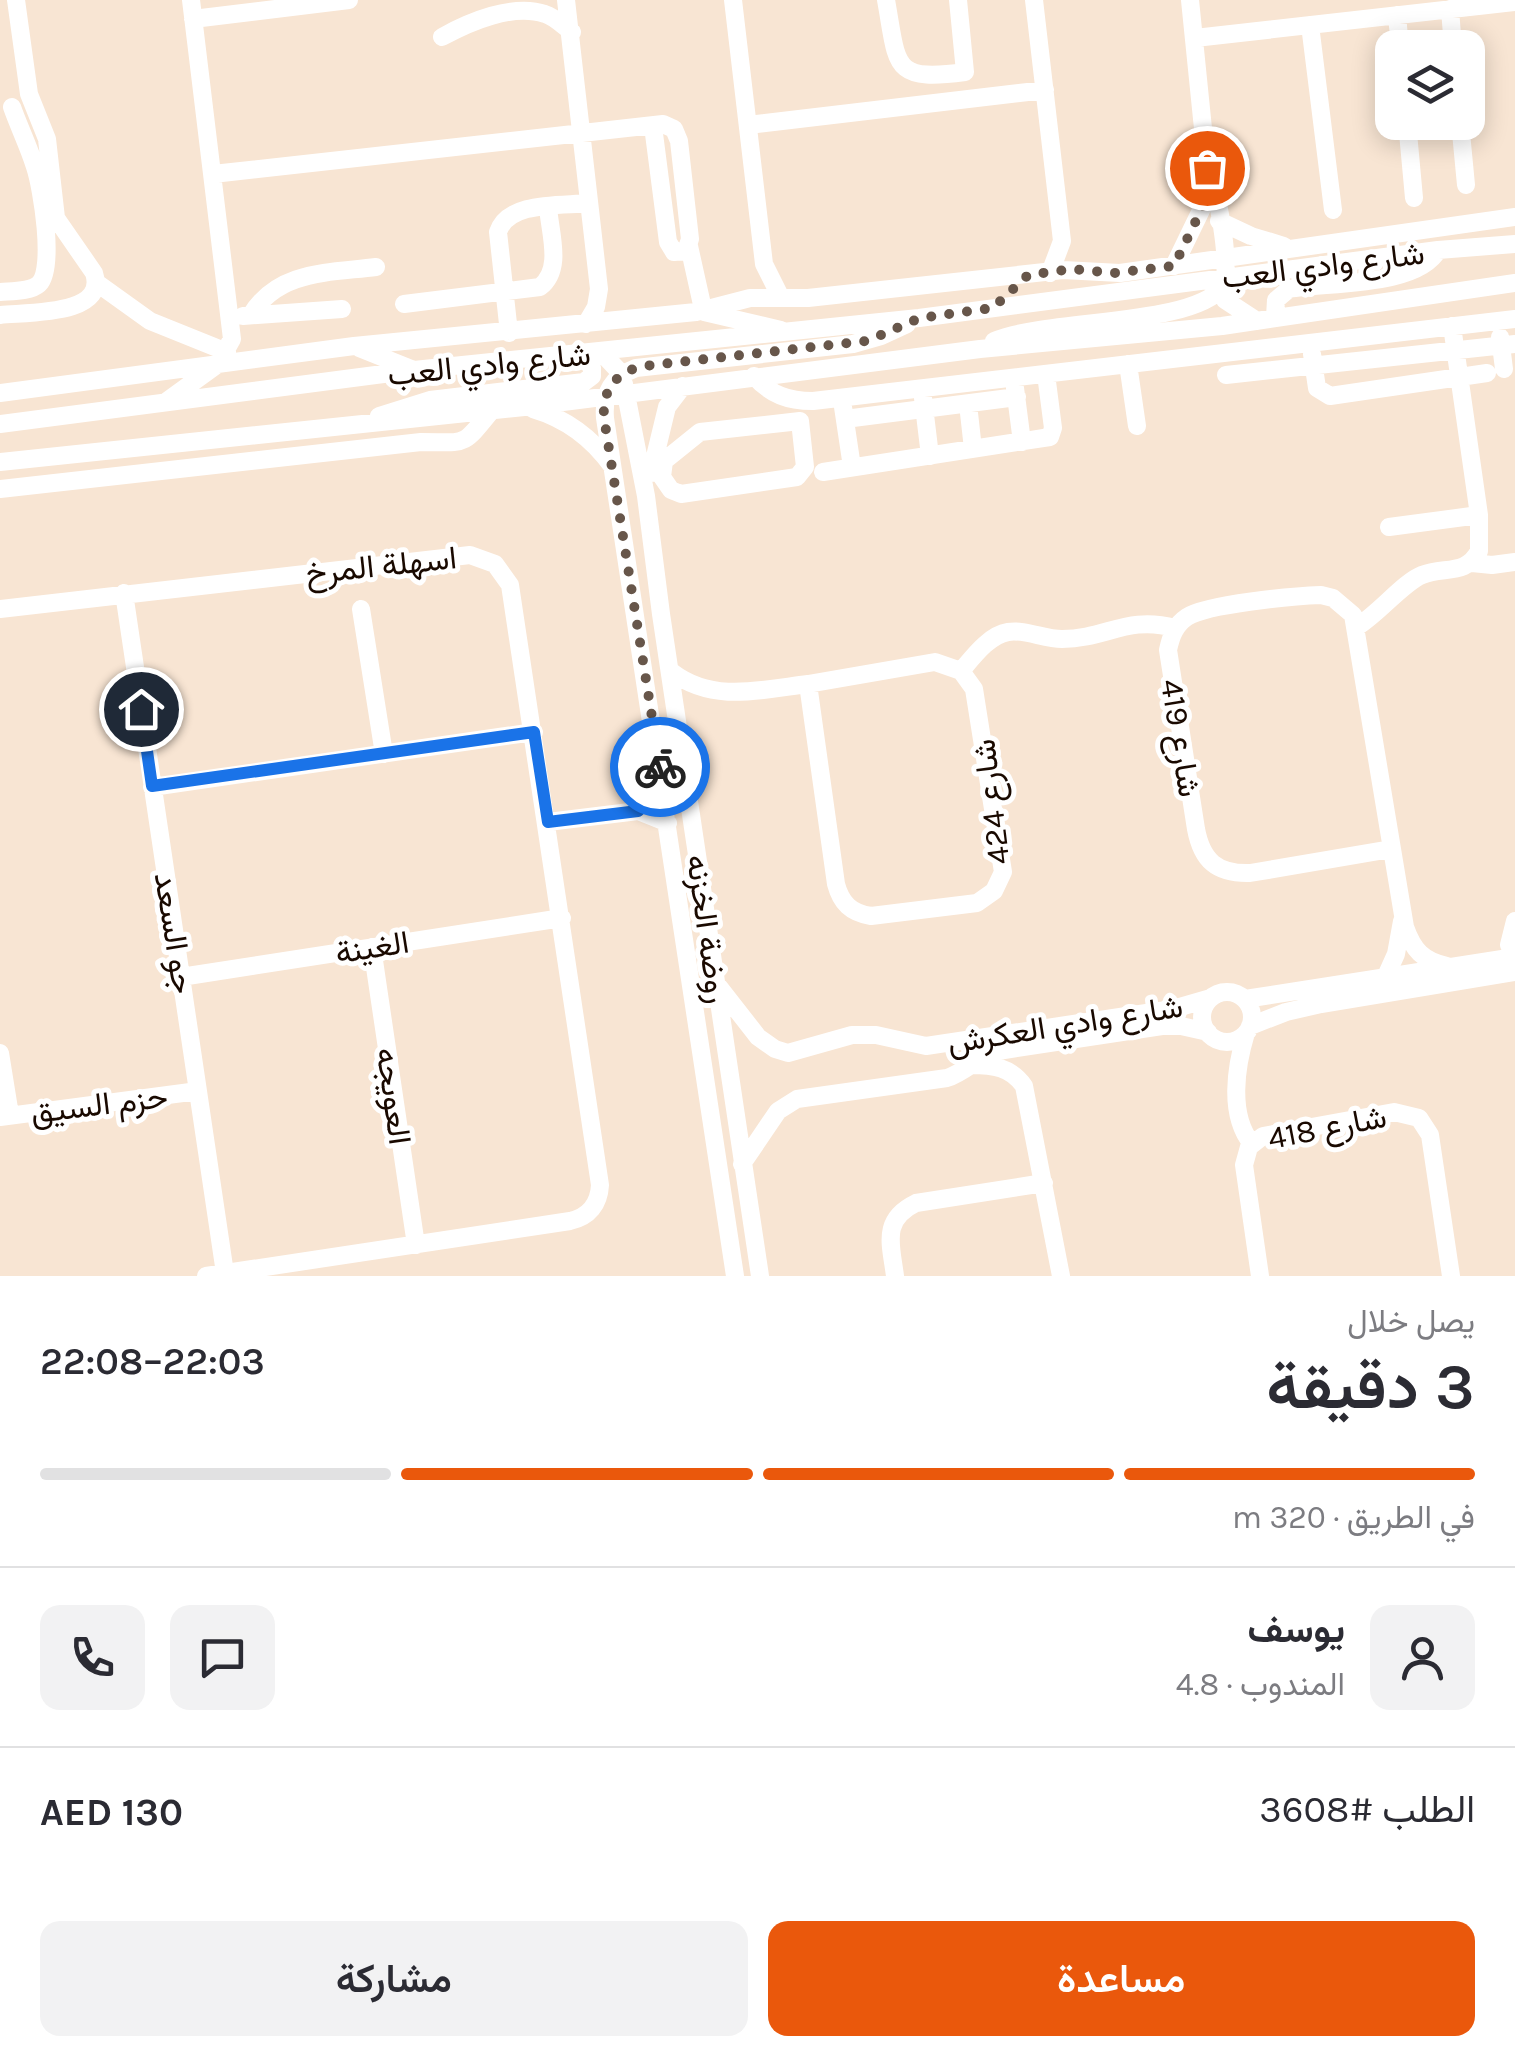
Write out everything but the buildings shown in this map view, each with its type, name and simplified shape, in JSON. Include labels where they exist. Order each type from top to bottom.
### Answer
[{"type":"street","points":[[0,315],[77,306],[92,298],[97,283],[56,218],[44,127],[33,105],[16,0]]},
{"type":"street","points":[[163,404],[226,352],[230,317],[192,9],[349,0]]},
{"type":"street","points":[[566,0],[599,289],[596,307],[586,324]]},
{"type":"street","points":[[733,0],[764,264],[781,298]]},
{"type":"street","points":[[886,0],[896,54],[906,69],[923,77],[966,72]]},
{"type":"street","points":[[958,0],[968,99]]},
{"type":"street","points":[[1034,0],[1062,241],[1080,270]]},
{"type":"street","points":[[1190,0],[1207,168],[1206,200],[1220,273],[1232,306],[1266,319],[1276,300],[1288,289],[1409,273],[1432,262],[1438,250]]},
{"type":"street","points":[[1195,38],[1310,25],[1386,11],[1515,2]]},
{"type":"street","points":[[1450,9],[1452,30]]},
{"type":"street","points":[[442,37],[476,21],[520,12],[547,14],[572,32]]},
{"type":"street","points":[[1310,25],[1333,210]]},
{"type":"street","points":[[748,125],[1045,90]]},
{"type":"street","points":[[0,292],[31,288],[41,282],[46,271],[48,255],[36,170],[6,108],[33,105]]},
{"type":"street","points":[[213,174],[654,126],[668,242],[674,252],[686,251],[689,246],[700,310]]},
{"type":"street","points":[[1409,140],[1414,198]]},
{"type":"street","points":[[1462,140],[1466,184]]},
{"type":"street","points":[[1207,168],[1219,221],[1220,273]]},
{"type":"street","points":[[1174,266],[1206,200]]},
{"type":"street","points":[[508,332],[499,226],[510,213],[589,202]]},
{"type":"street","points":[[404,304],[540,288],[552,273],[548,208]]},
{"type":"street","points":[[980,349],[1024,330],[1182,310],[1220,273],[1297,248],[1515,217]]},
{"type":"street","points":[[1219,221],[1251,236],[1297,248]]},
{"type":"street","points":[[1432,227],[1515,243]]},
{"type":"street","points":[[1050,273],[1062,241]]},
{"type":"street","name":"شارع وادي العب","points":[[0,424],[414,370],[920,318],[1220,273],[1515,243]]},
{"type":"street","points":[[750,298],[764,264]]},
{"type":"street","points":[[97,283],[150,321],[252,360],[354,346],[624,320],[700,310],[750,298],[1080,270],[1114,273],[1174,266],[1220,273]]},
{"type":"street","points":[[251,315],[264,296],[284,282],[376,267]]},
{"type":"street","points":[[993,308],[1028,275]]},
{"type":"street","name":"شارع وادي العب","points":[[623,384],[683,386],[1266,319],[1515,283]]},
{"type":"street","points":[[599,289],[606,304],[624,320]]},
{"type":"street","points":[[230,317],[342,309]]},
{"type":"street","points":[[700,310],[791,333]]},
{"type":"street","points":[[605,396],[644,366],[853,344],[920,318]]},
{"type":"street","points":[[754,376],[774,394],[799,400],[1506,320],[1508,344],[1496,371],[1326,396],[1317,388],[1311,343]]},
{"type":"street","points":[[1452,326],[1479,515],[1481,544],[1472,563]]},
{"type":"street","points":[[1393,334],[1402,386]]},
{"type":"street","points":[[1226,376],[1508,344]]},
{"type":"street","points":[[354,346],[414,370]]},
{"type":"street","points":[[0,393],[189,366],[226,352]]},
{"type":"street","points":[[601,352],[623,384]]},
{"type":"street","points":[[360,424],[430,400],[584,382],[592,376],[592,367],[579,355]]},
{"type":"street","points":[[1128,364],[1136,426]]},
{"type":"street","points":[[823,472],[1052,435],[1046,374]]},
{"type":"street","points":[[1014,377],[1022,442]]},
{"type":"street","name":"روضة الخزنه","points":[[623,384],[646,496],[760,1276]]},
{"type":"street","points":[[646,496],[664,415],[683,386]]},
{"type":"street","points":[[922,388],[930,456]]},
{"type":"street","name":"شارع وادي العب","points":[[0,462],[605,396]]},
{"type":"street","name":"روضة الخزنه","points":[[605,396],[604,418],[735,1276]]},
{"type":"street","points":[[842,397],[852,468]]},
{"type":"street","points":[[845,419],[1017,398]]},
{"type":"street","points":[[799,400],[805,466],[797,477],[681,494],[671,490],[662,477],[664,461],[700,432],[800,421]]},
{"type":"street","points":[[968,404],[974,449]]},
{"type":"street","points":[[524,407],[568,424],[592,442],[613,466]]},
{"type":"street","name":"شارع وادي العب","points":[[0,489],[421,442],[458,444],[468,439],[492,410]]},
{"type":"street","points":[[132,475],[164,444]]},
{"type":"street","points":[[1389,527],[1479,515]]},
{"type":"street","name":"اسهلة المرخ","points":[[0,609],[479,556],[502,570],[510,585],[600,1184],[597,1203],[579,1219],[416,1245],[300,1269],[216,1274]]},
{"type":"street","points":[[1358,626],[1383,609],[1414,578],[1472,563],[1515,562]]},
{"type":"street","name":"جو السعد","points":[[124,594],[198,1091],[216,1274]]},
{"type":"street","points":[[672,672],[703,688],[733,693],[922,663],[947,664],[961,671],[985,646],[1008,632],[1065,640],[1132,623],[1175,628],[1204,610],[1321,595],[1344,605],[1358,626],[1403,916],[1415,950],[1424,958],[1447,966]]},
{"type":"street","points":[[362,610],[384,754]]},
{"type":"street","points":[[636,618],[661,614]]},
{"type":"street","name":"شارع 419","points":[[1175,628],[1168,650],[1196,830],[1207,860],[1231,873],[1250,873],[1391,849]]},
{"type":"street","name":"شارع 424","points":[[808,684],[836,884],[844,903],[871,916],[977,902],[1000,882],[1003,862],[978,701],[961,671]]},
{"type":"street","points":[[677,709],[685,698],[703,688]]},
{"type":"street","points":[[152,786],[534,732]]},
{"type":"street","points":[[638,811],[663,788]]},
{"type":"street","points":[[548,822],[638,811],[668,823]]},
{"type":"street","points":[[1387,974],[1400,943],[1403,916]]},
{"type":"street","name":"الغينة","points":[[181,976],[562,918]]},
{"type":"street","points":[[1212,1036],[1203,1011],[1211,998],[1224,992],[1245,999],[1447,966],[1512,951],[1515,921]]},
{"type":"street","name":"العويجه","points":[[372,947],[416,1245]]},
{"type":"street","points":[[742,1164],[771,1120],[798,1099],[947,1078],[998,1051],[1162,1026],[1181,1026],[1233,1041],[1286,1012],[1515,972]]},
{"type":"street","name":"شارع وادي العكرش","points":[[715,981],[758,1037],[788,1053],[852,1035],[876,1034],[921,1046],[944,1044],[1173,1010],[1211,998]]},
{"type":"street","points":[[1245,999],[1252,1012],[1248,1030]]},
{"type":"street","name":"شارع 418","points":[[1248,1030],[1236,1078],[1241,1124],[1252,1144]]},
{"type":"street","name":"شارع 418","points":[[1212,1036],[1236,1078]]},
{"type":"street","points":[[0,1053],[5,1116]]},
{"type":"street","points":[[971,1064],[1002,1068],[1024,1086],[1062,1276]]},
{"type":"street","name":"حزم السيق","points":[[5,1116],[198,1091]]},
{"type":"street","name":"شارع 418","points":[[1260,1276],[1244,1165],[1252,1144],[1264,1136],[1394,1112],[1419,1118],[1430,1135],[1451,1276]]},
{"type":"street","points":[[896,1276],[890,1234],[895,1217],[904,1209],[916,1203],[1044,1184]]},
{"type":"way so far","points":[[660,767],[604,418],[605,396],[614,381],[644,366],[867,341],[920,318],[993,308],[1028,275],[1072,269],[1114,273],[1174,266],[1206,200],[1207,168]]},
{"type":"route","points":[[141,709],[152,786],[534,732],[548,822],[638,811],[663,788],[660,767]]}]
